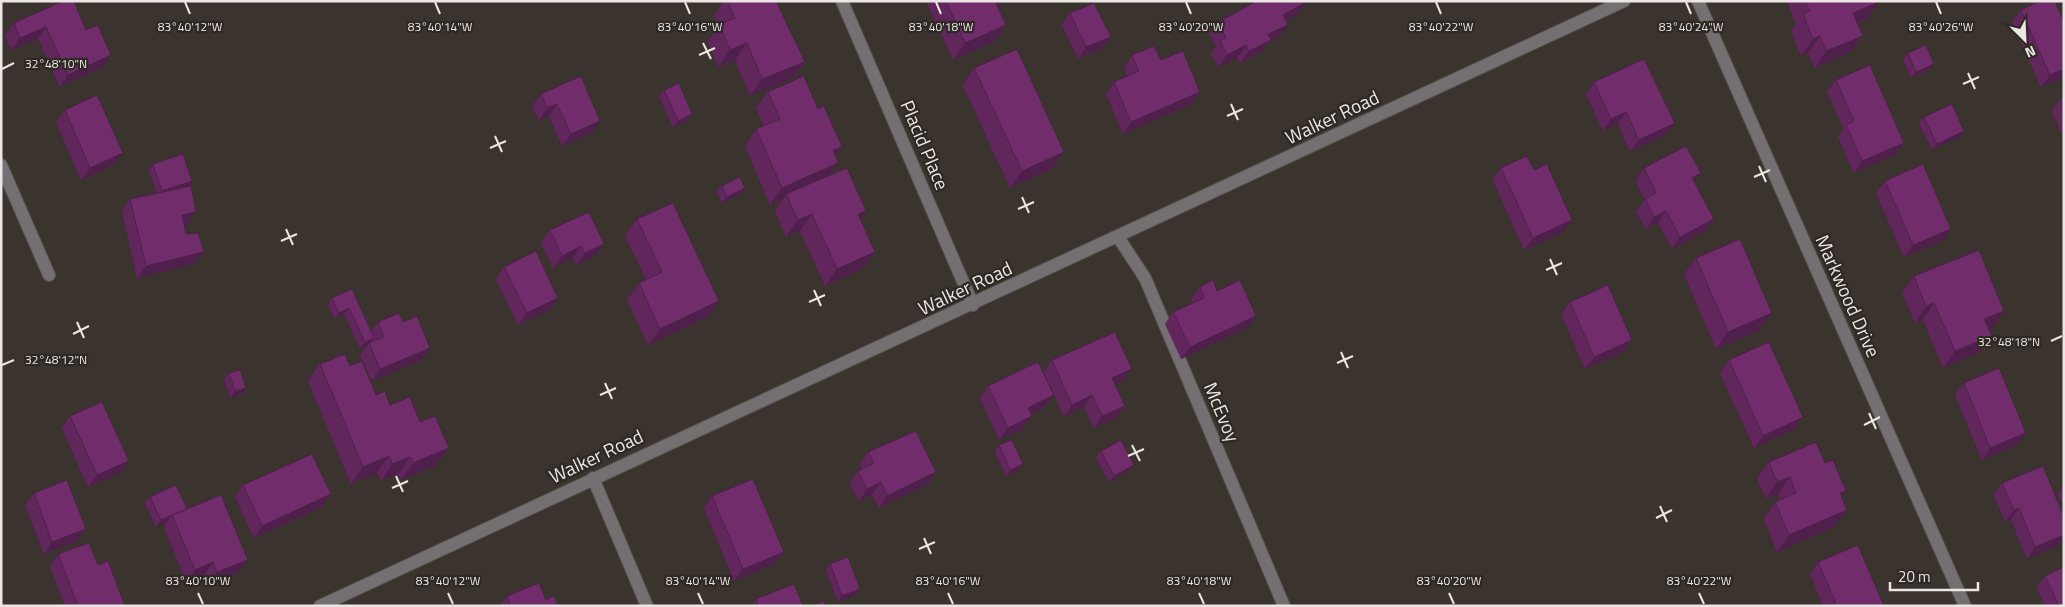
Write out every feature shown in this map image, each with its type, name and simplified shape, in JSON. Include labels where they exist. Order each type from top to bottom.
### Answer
[{"type":"street","name":"Placid Place","points":[[842,1],[973,305]]},
{"type":"street","name":"Walker Road","points":[[320,606],[593,478],[973,305],[1624,1]]},
{"type":"street","name":"Markwood Drive","points":[[1698,1],[1965,606]]},
{"type":"street","points":[[1,166],[49,275]]},
{"type":"street","name":"McEvoy","points":[[1118,237],[1145,278],[1284,606]]},
{"type":"street","points":[[593,478],[647,606]]},
{"type":"building","points":[[63,1],[74,1],[86,30],[98,25],[111,55],[68,75],[46,27],[20,38],[14,23]]},
{"type":"building","points":[[727,1],[776,1],[805,62],[762,79],[747,43],[730,50],[720,25],[735,18]]},
{"type":"building","points":[[946,1],[995,1],[1006,25],[965,43]]},
{"type":"building","points":[[1257,1],[1306,2],[1283,15],[1288,25],[1268,34],[1271,40],[1249,51],[1246,45],[1227,55],[1220,41],[1226,38],[1218,22]]},
{"type":"building","points":[[1805,1],[1879,2],[1853,13],[1863,36],[1826,51],[1820,36],[1813,39],[1803,14],[1810,11]]},
{"type":"building","points":[[2040,1],[2055,1],[2064,22],[2064,69],[2050,75],[2021,10]]},
{"type":"building","points":[[1094,3],[1111,37],[1086,47],[1070,13]]},
{"type":"building","points":[[1926,45],[1934,64],[1916,72],[1908,53]]},
{"type":"building","points":[[1154,46],[1161,60],[1183,51],[1200,92],[1131,122],[1114,82],[1139,71],[1132,55]]},
{"type":"building","points":[[1017,49],[1064,152],[1022,171],[974,68]]},
{"type":"building","points":[[1644,59],[1675,123],[1639,140],[1626,112],[1611,119],[1594,82]]},
{"type":"building","points":[[1870,65],[1904,143],[1862,161],[1846,125],[1854,121],[1836,80]]},
{"type":"building","points":[[581,76],[600,121],[571,134],[557,104],[547,108],[541,94]]},
{"type":"building","points":[[804,76],[818,109],[824,106],[842,147],[833,150],[838,163],[782,188],[756,129],[780,119],[768,92]]},
{"type":"building","points":[[679,83],[692,114],[678,121],[664,90]]},
{"type":"building","points":[[97,95],[123,153],[90,168],[65,110]]},
{"type":"building","points":[[2064,98],[2064,108],[2060,99]]},
{"type":"building","points":[[1952,104],[1964,131],[1937,144],[1924,117]]},
{"type":"building","points":[[1686,146],[1701,173],[1692,178],[1714,219],[1680,237],[1666,211],[1654,217],[1645,199],[1656,193],[1644,168]]},
{"type":"building","points":[[183,154],[192,181],[162,191],[153,164]]},
{"type":"building","points":[[1527,156],[1534,170],[1547,164],[1572,220],[1533,238],[1501,168]]},
{"type":"building","points":[[1923,164],[1951,229],[1913,245],[1885,181]]},
{"type":"building","points":[[847,168],[866,211],[858,214],[875,252],[837,269],[812,214],[798,220],[786,194]]},
{"type":"building","points":[[740,177],[745,188],[727,197],[722,186]]},
{"type":"building","points":[[191,186],[196,212],[182,215],[186,234],[198,233],[204,252],[146,266],[130,199]]},
{"type":"building","points":[[673,203],[719,301],[660,329],[639,283],[662,272],[637,219]]},
{"type":"building","points":[[589,212],[604,244],[585,253],[581,246],[562,256],[550,230]]},
{"type":"building","points":[[1740,239],[1772,313],[1728,332],[1696,258]]},
{"type":"building","points":[[1979,250],[2004,311],[1984,319],[1992,336],[1955,351],[1934,303],[1926,306],[1914,276]]},
{"type":"building","points":[[536,251],[558,298],[527,313],[504,267]]},
{"type":"building","points":[[1213,280],[1217,291],[1240,280],[1256,316],[1190,347],[1173,312],[1204,298],[1200,287]]},
{"type":"building","points":[[1608,285],[1632,340],[1594,357],[1570,302]]},
{"type":"building","points":[[352,289],[374,338],[365,342],[349,308],[339,313],[332,298]]},
{"type":"building","points":[[399,313],[403,322],[417,316],[430,348],[380,369],[369,343],[384,337],[378,322]]},
{"type":"building","points":[[1115,332],[1132,369],[1112,378],[1125,406],[1102,416],[1092,395],[1072,405],[1052,360]]},
{"type":"building","points":[[1769,342],[1803,417],[1763,436],[1729,360]]},
{"type":"building","points":[[345,354],[350,366],[362,361],[376,395],[385,391],[390,405],[410,397],[420,422],[435,416],[449,448],[413,463],[410,457],[392,464],[389,456],[363,467],[320,364]]},
{"type":"building","points":[[1038,362],[1054,395],[1028,408],[1032,416],[1008,428],[988,386]]},
{"type":"building","points":[[1999,368],[2026,433],[1990,448],[1964,383]]},
{"type":"building","points":[[240,370],[246,388],[235,391],[229,373]]},
{"type":"building","points":[[102,402],[129,461],[97,475],[70,416]]},
{"type":"building","points":[[916,431],[936,472],[887,496],[881,482],[867,489],[858,471],[874,463],[868,452]]},
{"type":"building","points":[[1012,440],[1023,464],[1010,470],[999,445]]},
{"type":"building","points":[[1121,440],[1134,465],[1114,476],[1101,451]]},
{"type":"building","points":[[1816,442],[1825,463],[1833,460],[1846,491],[1840,493],[1847,510],[1789,535],[1775,502],[1796,493],[1790,477],[1777,482],[1769,462]]},
{"type":"building","points":[[312,454],[331,494],[262,526],[243,485]]},
{"type":"building","points":[[2043,466],[2064,517],[2064,535],[2035,547],[2019,508],[2014,510],[2002,483]]},
{"type":"building","points":[[753,479],[784,552],[743,569],[712,496]]},
{"type":"building","points":[[67,480],[86,529],[52,542],[34,493]]},
{"type":"building","points":[[176,485],[187,509],[161,520],[150,497]]},
{"type":"building","points":[[221,495],[248,560],[217,572],[213,562],[195,570],[172,515]]},
{"type":"building","points":[[89,543],[98,565],[108,561],[125,606],[78,606],[58,554]]},
{"type":"building","points":[[1858,545],[1884,606],[1837,606],[1818,562]]},
{"type":"building","points":[[848,557],[860,589],[842,596],[830,564]]},
{"type":"building","points":[[2064,567],[2064,606],[2059,606],[2045,576]]},
{"type":"building","points":[[539,583],[546,600],[554,596],[558,606],[511,606],[507,596]]},
{"type":"building","points":[[794,584],[803,606],[759,606],[756,599]]},
{"type":"building","points":[[824,601],[826,606],[812,606]]}]
